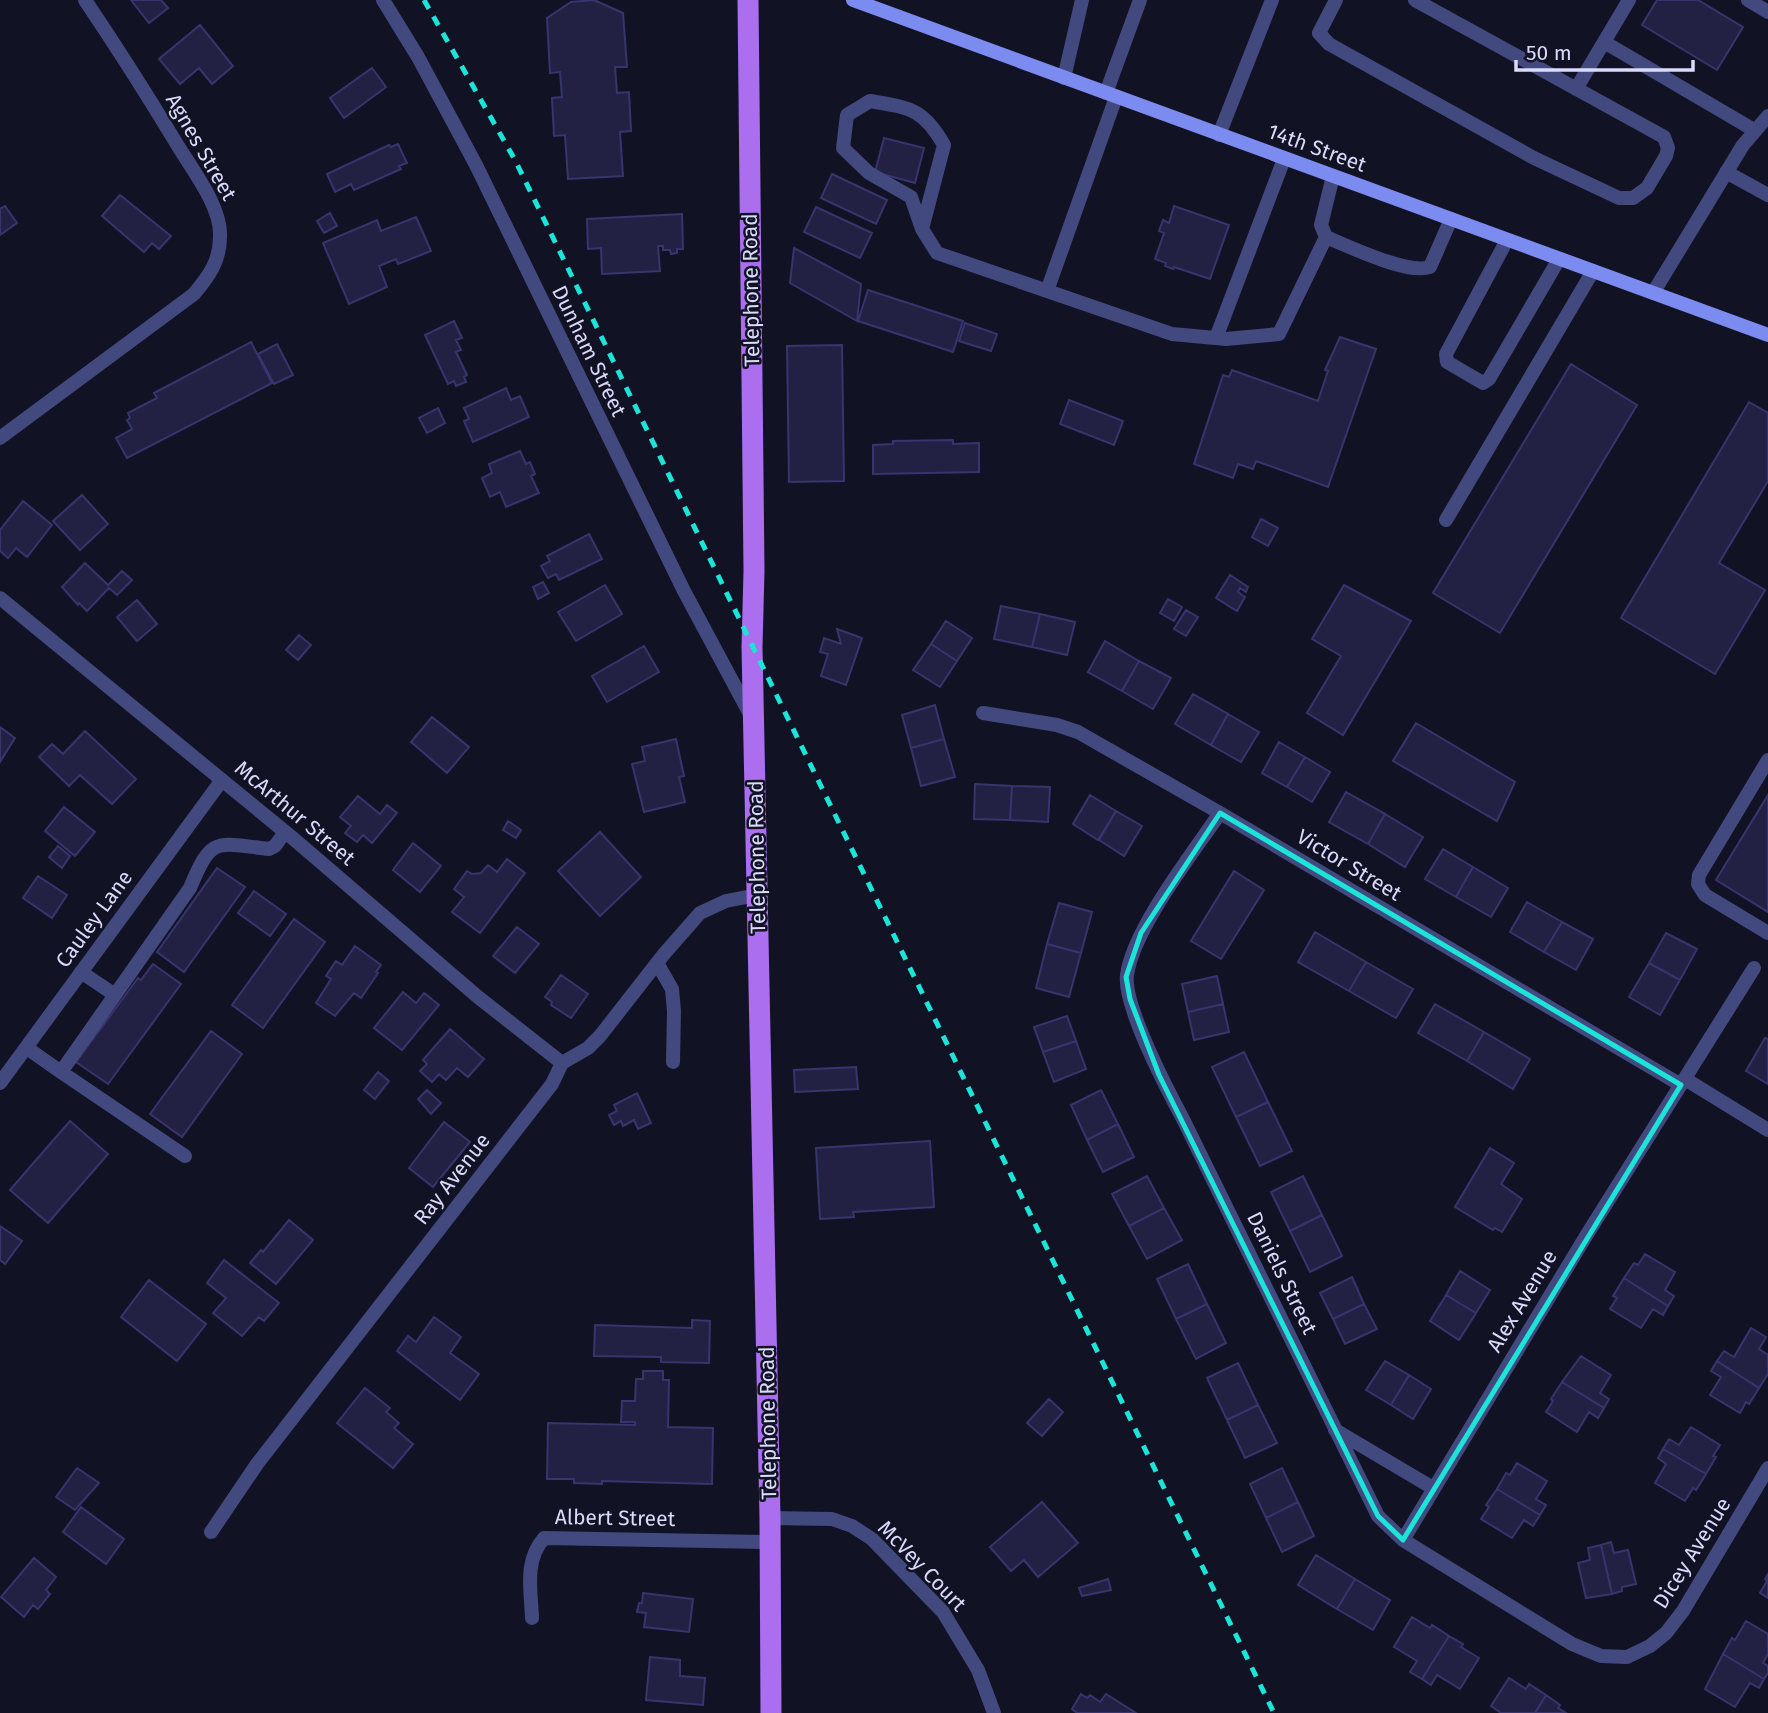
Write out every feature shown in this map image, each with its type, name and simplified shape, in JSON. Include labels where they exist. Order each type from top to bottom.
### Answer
[{"type":"main road","name":"Telephone Road","points":[[748,0],[754,571],[752,647],[770,1518],[771,1713]]},
{"type":"street","name":"Agnes Street","points":[[0,438],[194,293],[210,274],[218,256],[221,235],[217,214],[132,71],[85,0]]},
{"type":"street","name":"Dunham Street","points":[[383,0],[418,57],[476,165],[684,591],[755,723]]},
{"type":"street","name":"14th Street","points":[[853,0],[1768,335]]},
{"type":"street","points":[[1064,78],[1082,0]]},
{"type":"street","points":[[1047,291],[1140,0]]},
{"type":"street","points":[[1219,135],[1272,0]]},
{"type":"street","points":[[1336,0],[1320,33],[1329,44],[1534,158],[1619,198],[1633,198],[1647,188],[1666,156],[1668,148],[1664,137],[1415,0]]},
{"type":"street","points":[[1576,89],[1629,0]]},
{"type":"street","points":[[1748,0],[1768,12]]},
{"type":"street","points":[[1604,42],[1754,130]]},
{"type":"street","points":[[922,229],[944,145],[931,122],[905,107],[870,101],[848,115],[843,148],[869,173],[911,197],[922,229],[937,253],[1172,334],[1216,338],[1279,334],[1326,237]]},
{"type":"street","points":[[1653,293],[1726,172],[1754,130],[1768,117]]},
{"type":"street","points":[[1216,338],[1284,159]]},
{"type":"street","points":[[1726,172],[1768,195]]},
{"type":"street","points":[[1333,176],[1321,225],[1326,237],[1380,259],[1422,270],[1430,267],[1451,219]]},
{"type":"street","points":[[1507,240],[1446,354],[1447,362],[1483,383],[1489,379],[1559,259]]},
{"type":"street","points":[[1446,520],[1593,271]]},
{"type":"street","name":"McArthur Street","points":[[0,597],[285,832],[478,997],[562,1063]]},
{"type":"street","name":"Victor Street","points":[[983,713],[1057,725],[1078,732],[1768,1130]]},
{"type":"street","points":[[1768,760],[1699,875],[1698,884],[1705,895],[1768,933]]},
{"type":"street","name":"Cauley Lane","points":[[0,1083],[222,780]]},
{"type":"street","name":"Daniels Street","points":[[1220,813],[1141,933],[1126,977],[1130,999],[1159,1075],[1378,1516],[1403,1539],[1572,1644],[1601,1656]]},
{"type":"street","points":[[61,1072],[190,888],[198,868],[212,848],[220,843],[269,849],[275,846],[285,832]]},
{"type":"street","name":"Ray Avenue","points":[[211,1532],[257,1464],[552,1084],[562,1063],[588,1048],[600,1036],[700,913],[726,901],[757,895]]},
{"type":"street","points":[[657,963],[672,989],[673,1062]]},
{"type":"street","name":"Alex Avenue","points":[[1403,1539],[1754,968]]},
{"type":"street","points":[[81,972],[116,995]]},
{"type":"street","points":[[27,1048],[186,1156]]},
{"type":"street","points":[[1335,1430],[1433,1488]]},
{"type":"street","name":"Dicey Avenue","points":[[1601,1656],[1627,1657],[1650,1646],[1666,1633],[1683,1611],[1768,1468]]},
{"type":"street","name":"McVey Court","points":[[770,1518],[832,1519],[852,1526],[872,1539],[943,1612],[978,1670],[994,1713]]},
{"type":"street","name":"Albert Street","points":[[532,1618],[530,1562],[536,1546],[544,1538],[770,1542]]},
{"type":"highlighted area","points":[[1220,813],[1681,1085],[1403,1540],[1378,1516],[1159,1075],[1130,999],[1126,977],[1141,933]]},
{"type":"building","points":[[131,0],[161,0],[168,8],[149,23]]},
{"type":"building","points":[[594,0],[623,13],[627,67],[615,67],[617,93],[629,92],[631,131],[620,132],[623,176],[568,179],[565,135],[554,136],[552,98],[562,97],[560,72],[550,73],[547,18],[571,2]]},
{"type":"building","points":[[1657,0],[1698,0],[1743,27],[1717,70],[1642,25]]},
{"type":"building","points":[[200,25],[233,66],[212,84],[199,68],[180,84],[159,59]]},
{"type":"building","points":[[372,68],[386,87],[344,118],[330,98]]},
{"type":"building","points":[[884,138],[924,148],[915,183],[875,172]]},
{"type":"building","points":[[398,144],[407,163],[399,166],[401,169],[354,190],[351,184],[335,192],[327,174],[389,145],[391,147]]},
{"type":"building","points":[[832,174],[887,200],[876,224],[821,198]]},
{"type":"building","points":[[120,195],[171,236],[159,249],[152,243],[144,252],[102,216]]},
{"type":"building","points":[[5,206],[17,223],[0,235],[0,209]]},
{"type":"building","points":[[1174,206],[1229,225],[1210,279],[1174,267],[1173,269],[1155,259],[1164,233],[1159,231],[1163,220],[1169,223]]},
{"type":"building","points":[[816,207],[872,233],[860,258],[804,232]]},
{"type":"building","points":[[330,213],[337,226],[324,233],[317,221]]},
{"type":"building","points":[[682,214],[683,249],[677,249],[677,253],[671,254],[670,250],[663,250],[663,246],[658,246],[660,271],[602,274],[601,248],[588,249],[587,219]]},
{"type":"building","points":[[416,217],[431,251],[398,264],[396,259],[379,266],[387,287],[349,304],[323,243],[377,220],[381,231]]},
{"type":"building","points":[[794,248],[861,284],[857,321],[790,283]]},
{"type":"building","points":[[868,290],[963,321],[953,352],[858,321]]},
{"type":"building","points":[[454,321],[462,338],[456,340],[461,350],[456,352],[467,375],[464,377],[466,382],[456,386],[454,381],[448,384],[425,335]]},
{"type":"building","points":[[965,323],[997,334],[991,351],[959,341]]},
{"type":"building","points":[[1340,337],[1376,349],[1328,487],[1256,461],[1253,469],[1238,464],[1233,478],[1194,464],[1223,375],[1229,377],[1232,370],[1318,401],[1328,371],[1325,370]]},
{"type":"building","points":[[251,342],[272,383],[127,458],[116,438],[132,429],[127,420],[130,418],[128,413],[157,398],[154,393]]},
{"type":"building","points":[[277,344],[293,375],[274,384],[258,354]]},
{"type":"building","points":[[842,345],[844,481],[789,482],[787,346]]},
{"type":"building","points":[[1571,364],[1637,405],[1500,633],[1433,593]]},
{"type":"building","points":[[506,388],[511,400],[520,396],[529,417],[473,442],[464,421],[469,419],[464,408]]},
{"type":"building","points":[[1069,400],[1123,421],[1114,445],[1060,424]]},
{"type":"building","points":[[1749,402],[1768,413],[1768,481],[1719,563],[1765,590],[1715,674],[1621,618]]},
{"type":"building","points":[[438,408],[445,423],[427,433],[419,418]]},
{"type":"building","points":[[953,440],[953,444],[979,443],[979,472],[873,474],[873,445],[893,444],[893,441]]},
{"type":"building","points":[[520,451],[526,464],[530,462],[535,474],[531,476],[539,493],[506,507],[500,492],[490,497],[482,478],[492,473],[489,464]]},
{"type":"building","points":[[82,495],[108,524],[80,550],[53,521]]},
{"type":"building","points":[[23,501],[52,525],[27,557],[16,548],[8,558],[0,551],[0,530]]},
{"type":"building","points":[[1261,519],[1278,528],[1268,546],[1252,537]]},
{"type":"building","points":[[589,534],[602,559],[559,580],[556,574],[548,578],[541,566],[550,561],[547,556]]},
{"type":"building","points":[[85,563],[108,585],[122,571],[132,580],[117,595],[109,588],[87,611],[62,587]]},
{"type":"building","points":[[1230,575],[1248,587],[1246,592],[1240,588],[1238,592],[1245,597],[1237,611],[1216,598]]},
{"type":"building","points":[[543,582],[549,593],[538,599],[533,587]]},
{"type":"building","points":[[605,585],[622,614],[576,641],[558,612]]},
{"type":"building","points":[[1344,585],[1411,621],[1343,735],[1307,713],[1341,656],[1312,639]]},
{"type":"building","points":[[1168,599],[1182,607],[1174,621],[1160,613]]},
{"type":"building","points":[[137,600],[157,624],[137,641],[117,617]]},
{"type":"building","points":[[1001,606],[1040,614],[1032,647],[994,639]]},
{"type":"building","points":[[1186,610],[1198,617],[1186,636],[1174,629]]},
{"type":"building","points":[[1040,614],[1075,622],[1067,655],[1032,647]]},
{"type":"building","points":[[946,621],[972,638],[957,661],[931,644]]},
{"type":"building","points":[[837,629],[862,638],[846,685],[821,676],[828,654],[820,652],[824,638],[841,644]]},
{"type":"building","points":[[299,635],[311,645],[298,660],[286,650]]},
{"type":"building","points":[[1105,641],[1139,661],[1122,691],[1088,672]]},
{"type":"building","points":[[931,644],[957,661],[940,687],[913,670]]},
{"type":"building","points":[[644,646],[659,672],[607,702],[592,676]]},
{"type":"building","points":[[1139,661],[1171,678],[1153,709],[1122,691]]},
{"type":"building","points":[[1193,694],[1228,714],[1211,745],[1175,724]]},
{"type":"building","points":[[935,705],[944,739],[911,748],[902,715]]},
{"type":"building","points":[[1228,714],[1259,732],[1241,762],[1211,745]]},
{"type":"building","points":[[432,717],[469,747],[447,773],[411,742]]},
{"type":"building","points":[[1416,723],[1515,782],[1497,821],[1393,761]]},
{"type":"building","points":[[0,727],[15,738],[0,762]]},
{"type":"building","points":[[85,731],[136,779],[112,804],[80,775],[69,786],[39,757],[52,744],[63,754]]},
{"type":"building","points":[[676,739],[684,776],[679,777],[685,802],[644,812],[632,764],[645,761],[642,747]]},
{"type":"building","points":[[944,739],[955,777],[921,786],[911,748]]},
{"type":"building","points":[[1279,742],[1305,757],[1287,787],[1262,773]]},
{"type":"building","points":[[1305,757],[1330,772],[1312,802],[1287,787]]},
{"type":"building","points":[[975,784],[1012,786],[1010,820],[974,819]]},
{"type":"building","points":[[1012,786],[1050,787],[1048,822],[1010,820]]},
{"type":"building","points":[[1346,792],[1385,814],[1368,844],[1329,822]]},
{"type":"building","points":[[1090,795],[1116,811],[1098,840],[1073,824]]},
{"type":"building","points":[[1768,795],[1768,912],[1716,880]]},
{"type":"building","points":[[358,796],[380,814],[387,805],[397,813],[372,843],[363,835],[357,842],[345,833],[351,826],[340,817]]},
{"type":"building","points":[[64,807],[95,832],[75,856],[45,831]]},
{"type":"building","points":[[1116,811],[1142,826],[1124,856],[1099,840]]},
{"type":"building","points":[[1385,814],[1423,837],[1405,867],[1368,844]]},
{"type":"building","points":[[508,821],[521,830],[516,838],[503,830]]},
{"type":"building","points":[[600,832],[641,877],[600,916],[558,871]]},
{"type":"building","points":[[413,843],[441,866],[420,892],[393,870]]},
{"type":"building","points":[[58,846],[70,856],[62,868],[49,857]]},
{"type":"building","points":[[1443,849],[1473,867],[1456,897],[1425,879]]},
{"type":"building","points":[[507,859],[525,873],[480,933],[452,912],[464,897],[454,889],[467,871],[472,874],[481,873],[488,865],[497,872]]},
{"type":"building","points":[[1473,867],[1508,888],[1491,917],[1456,897]]},
{"type":"building","points":[[217,868],[245,887],[184,972],[157,952]]},
{"type":"building","points":[[1234,871],[1264,890],[1221,959],[1191,941]]},
{"type":"building","points":[[38,876],[67,895],[52,918],[23,898]]},
{"type":"building","points":[[254,891],[286,914],[270,936],[238,913]]},
{"type":"building","points":[[1527,902],[1562,922],[1544,952],[1510,932]]},
{"type":"building","points":[[1059,903],[1092,912],[1081,953],[1047,944]]},
{"type":"building","points":[[294,919],[325,942],[263,1028],[232,1005]]},
{"type":"building","points":[[1562,922],[1593,939],[1576,970],[1544,952]]},
{"type":"building","points":[[517,927],[539,944],[515,973],[493,956]]},
{"type":"building","points":[[1315,932],[1366,962],[1349,991],[1298,962]]},
{"type":"building","points":[[1666,933],[1697,949],[1680,980],[1649,963]]},
{"type":"building","points":[[1047,944],[1081,953],[1069,997],[1036,988]]},
{"type":"building","points":[[355,946],[381,965],[361,998],[354,993],[335,1016],[316,1003],[331,979],[326,976],[336,961],[342,965]]},
{"type":"building","points":[[1366,962],[1413,989],[1396,1018],[1349,991]]},
{"type":"building","points":[[1649,963],[1680,980],[1660,1015],[1629,997]]},
{"type":"building","points":[[153,964],[181,984],[108,1084],[76,1062],[138,978],[141,980]]},
{"type":"building","points":[[561,975],[588,994],[571,1018],[551,1005],[552,1002],[545,997]]},
{"type":"building","points":[[1217,976],[1223,1004],[1188,1012],[1182,984]]},
{"type":"building","points":[[403,992],[416,1003],[424,993],[439,1005],[402,1050],[374,1028]]},
{"type":"building","points":[[1223,1004],[1229,1032],[1194,1040],[1188,1012]]},
{"type":"building","points":[[1435,1004],[1484,1032],[1467,1061],[1418,1033]]},
{"type":"building","points":[[1067,1016],[1076,1041],[1043,1052],[1034,1027]]},
{"type":"building","points":[[450,1029],[484,1059],[468,1077],[457,1068],[446,1080],[439,1074],[432,1082],[420,1071],[427,1064],[423,1060]]},
{"type":"building","points":[[211,1031],[242,1054],[182,1137],[150,1114]]},
{"type":"building","points":[[1484,1032],[1530,1059],[1513,1089],[1467,1061]]},
{"type":"building","points":[[1765,1038],[1768,1039],[1768,1084],[1746,1071]]},
{"type":"building","points":[[1076,1041],[1086,1069],[1054,1082],[1043,1052]]},
{"type":"building","points":[[1244,1052],[1268,1102],[1236,1117],[1212,1067]]},
{"type":"building","points":[[856,1067],[858,1089],[795,1092],[794,1070]]},
{"type":"building","points":[[378,1072],[389,1081],[375,1099],[364,1090]]},
{"type":"building","points":[[427,1090],[441,1103],[431,1114],[418,1099]]},
{"type":"building","points":[[1101,1090],[1118,1124],[1087,1140],[1071,1105]]},
{"type":"building","points":[[637,1093],[651,1123],[638,1129],[634,1120],[623,1126],[621,1121],[614,1125],[609,1115],[617,1111],[614,1105]]},
{"type":"building","points":[[1268,1102],[1292,1151],[1260,1166],[1236,1117]]},
{"type":"building","points":[[70,1121],[108,1154],[48,1223],[10,1190]]},
{"type":"building","points":[[444,1122],[470,1142],[433,1187],[409,1168]]},
{"type":"building","points":[[1118,1124],[1134,1157],[1103,1172],[1087,1140]]},
{"type":"building","points":[[930,1141],[934,1207],[853,1212],[854,1217],[820,1219],[816,1148]]},
{"type":"building","points":[[1490,1148],[1514,1163],[1501,1184],[1522,1199],[1502,1232],[1495,1228],[1493,1230],[1455,1207]]},
{"type":"building","points":[[1147,1176],[1164,1208],[1129,1226],[1112,1194]]},
{"type":"building","points":[[1303,1176],[1322,1215],[1290,1231],[1271,1192]]},
{"type":"building","points":[[1164,1208],[1182,1240],[1147,1259],[1129,1226]]},
{"type":"building","points":[[1322,1215],[1342,1256],[1310,1272],[1290,1231]]},
{"type":"building","points":[[289,1220],[313,1240],[276,1284],[250,1263],[261,1250],[263,1252]]},
{"type":"building","points":[[0,1226],[22,1241],[5,1264],[0,1260]]},
{"type":"building","points":[[1645,1254],[1675,1272],[1665,1290],[1674,1296],[1668,1306],[1624,1278],[1634,1263],[1638,1265]]},
{"type":"building","points":[[224,1260],[279,1303],[264,1321],[259,1317],[242,1336],[213,1313],[226,1298],[207,1283]]},
{"type":"building","points":[[1188,1264],[1207,1304],[1176,1319],[1157,1279]]},
{"type":"building","points":[[1460,1271],[1490,1290],[1476,1313],[1446,1295]]},
{"type":"building","points":[[1352,1277],[1364,1304],[1333,1319],[1320,1293]]},
{"type":"building","points":[[1624,1278],[1668,1306],[1663,1315],[1653,1309],[1641,1328],[1610,1309],[1617,1298],[1613,1296]]},
{"type":"building","points":[[149,1280],[206,1324],[177,1361],[121,1317]]},
{"type":"building","points":[[1446,1295],[1476,1313],[1459,1340],[1430,1321]]},
{"type":"building","points":[[1207,1304],[1226,1343],[1196,1359],[1176,1319]]},
{"type":"building","points":[[1364,1304],[1377,1329],[1345,1344],[1333,1319]]},
{"type":"building","points":[[434,1317],[461,1337],[450,1353],[479,1374],[460,1400],[397,1351],[408,1336],[416,1342]]},
{"type":"building","points":[[692,1320],[710,1321],[709,1363],[661,1362],[661,1357],[594,1356],[595,1325],[692,1328]]},
{"type":"building","points":[[1751,1328],[1766,1337],[1759,1349],[1768,1355],[1768,1374],[1759,1388],[1717,1361],[1724,1351],[1734,1357]]},
{"type":"building","points":[[1581,1356],[1611,1375],[1600,1393],[1609,1399],[1604,1408],[1562,1382]]},
{"type":"building","points":[[1385,1361],[1409,1375],[1391,1405],[1366,1390]]},
{"type":"building","points":[[1717,1361],[1759,1388],[1740,1413],[1710,1395],[1721,1377],[1711,1371]]},
{"type":"building","points":[[1238,1363],[1258,1405],[1227,1420],[1207,1378]]},
{"type":"building","points":[[643,1371],[663,1371],[663,1380],[669,1380],[668,1427],[713,1428],[712,1484],[602,1481],[602,1484],[574,1483],[574,1479],[547,1479],[548,1423],[635,1425],[635,1422],[621,1422],[622,1401],[635,1401],[636,1379],[643,1379]]},
{"type":"building","points":[[1409,1375],[1431,1389],[1413,1419],[1391,1405]]},
{"type":"building","points":[[1562,1382],[1604,1408],[1598,1418],[1589,1412],[1577,1432],[1546,1412]]},
{"type":"building","points":[[365,1388],[390,1408],[386,1412],[399,1423],[394,1428],[413,1444],[393,1468],[337,1423]]},
{"type":"building","points":[[1049,1399],[1063,1412],[1042,1436],[1027,1423]]},
{"type":"building","points":[[1258,1405],[1277,1443],[1245,1458],[1227,1420]]},
{"type":"building","points":[[1691,1427],[1720,1445],[1706,1474],[1663,1449],[1669,1439],[1679,1445]]},
{"type":"building","points":[[1663,1449],[1706,1474],[1685,1501],[1655,1483],[1666,1464],[1658,1458]]},
{"type":"building","points":[[1517,1463],[1547,1481],[1536,1499],[1546,1505],[1540,1515],[1497,1489],[1506,1473],[1510,1475]]},
{"type":"building","points":[[77,1468],[99,1483],[75,1510],[56,1497]]},
{"type":"building","points":[[1282,1468],[1298,1502],[1266,1518],[1250,1484]]},
{"type":"building","points":[[1497,1489],[1540,1515],[1533,1526],[1524,1520],[1512,1538],[1481,1519],[1489,1507],[1486,1505]]},
{"type":"building","points":[[1042,1502],[1078,1543],[1038,1577],[1024,1560],[1011,1571],[990,1547]]},
{"type":"building","points":[[1298,1502],[1314,1536],[1282,1552],[1266,1518]]},
{"type":"building","points":[[81,1507],[124,1539],[106,1564],[63,1532]]},
{"type":"building","points":[[1611,1542],[1614,1553],[1628,1550],[1636,1584],[1622,1587],[1622,1591],[1612,1594],[1601,1545]]},
{"type":"building","points":[[1601,1545],[1612,1594],[1586,1598],[1578,1563],[1590,1560],[1588,1548]]},
{"type":"building","points":[[1316,1555],[1355,1579],[1337,1609],[1298,1585]]},
{"type":"building","points":[[34,1558],[56,1577],[46,1590],[50,1594],[38,1609],[33,1605],[24,1617],[1,1597]]},
{"type":"building","points":[[1768,1574],[1768,1598],[1760,1593]]},
{"type":"building","points":[[1108,1579],[1111,1590],[1082,1596],[1079,1588]]},
{"type":"building","points":[[1355,1579],[1390,1600],[1373,1630],[1337,1609]]},
{"type":"building","points":[[643,1593],[693,1599],[689,1632],[644,1627],[646,1613],[637,1612]]},
{"type":"building","points":[[1412,1617],[1449,1636],[1422,1679],[1410,1672],[1417,1661],[1394,1647]]},
{"type":"building","points":[[1746,1621],[1768,1634],[1768,1654],[1763,1663],[1768,1666],[1768,1673],[1764,1679],[1723,1654]]},
{"type":"building","points":[[1449,1636],[1479,1658],[1460,1689],[1437,1675],[1431,1685],[1422,1679]]},
{"type":"building","points":[[1723,1654],[1764,1679],[1759,1688],[1750,1683],[1735,1707],[1705,1689]]},
{"type":"building","points":[[650,1657],[680,1660],[680,1676],[705,1678],[703,1705],[646,1700]]},
{"type":"building","points":[[1509,1678],[1526,1689],[1529,1684],[1546,1695],[1535,1713],[1501,1713],[1491,1706]]},
{"type":"building","points":[[1081,1694],[1087,1698],[1090,1695],[1100,1702],[1106,1694],[1136,1713],[1077,1713],[1072,1709]]},
{"type":"building","points":[[1546,1695],[1560,1705],[1558,1708],[1566,1713],[1535,1713]]},
{"type":"railway","points":[[424,0],[515,160],[1274,1713]]}]
